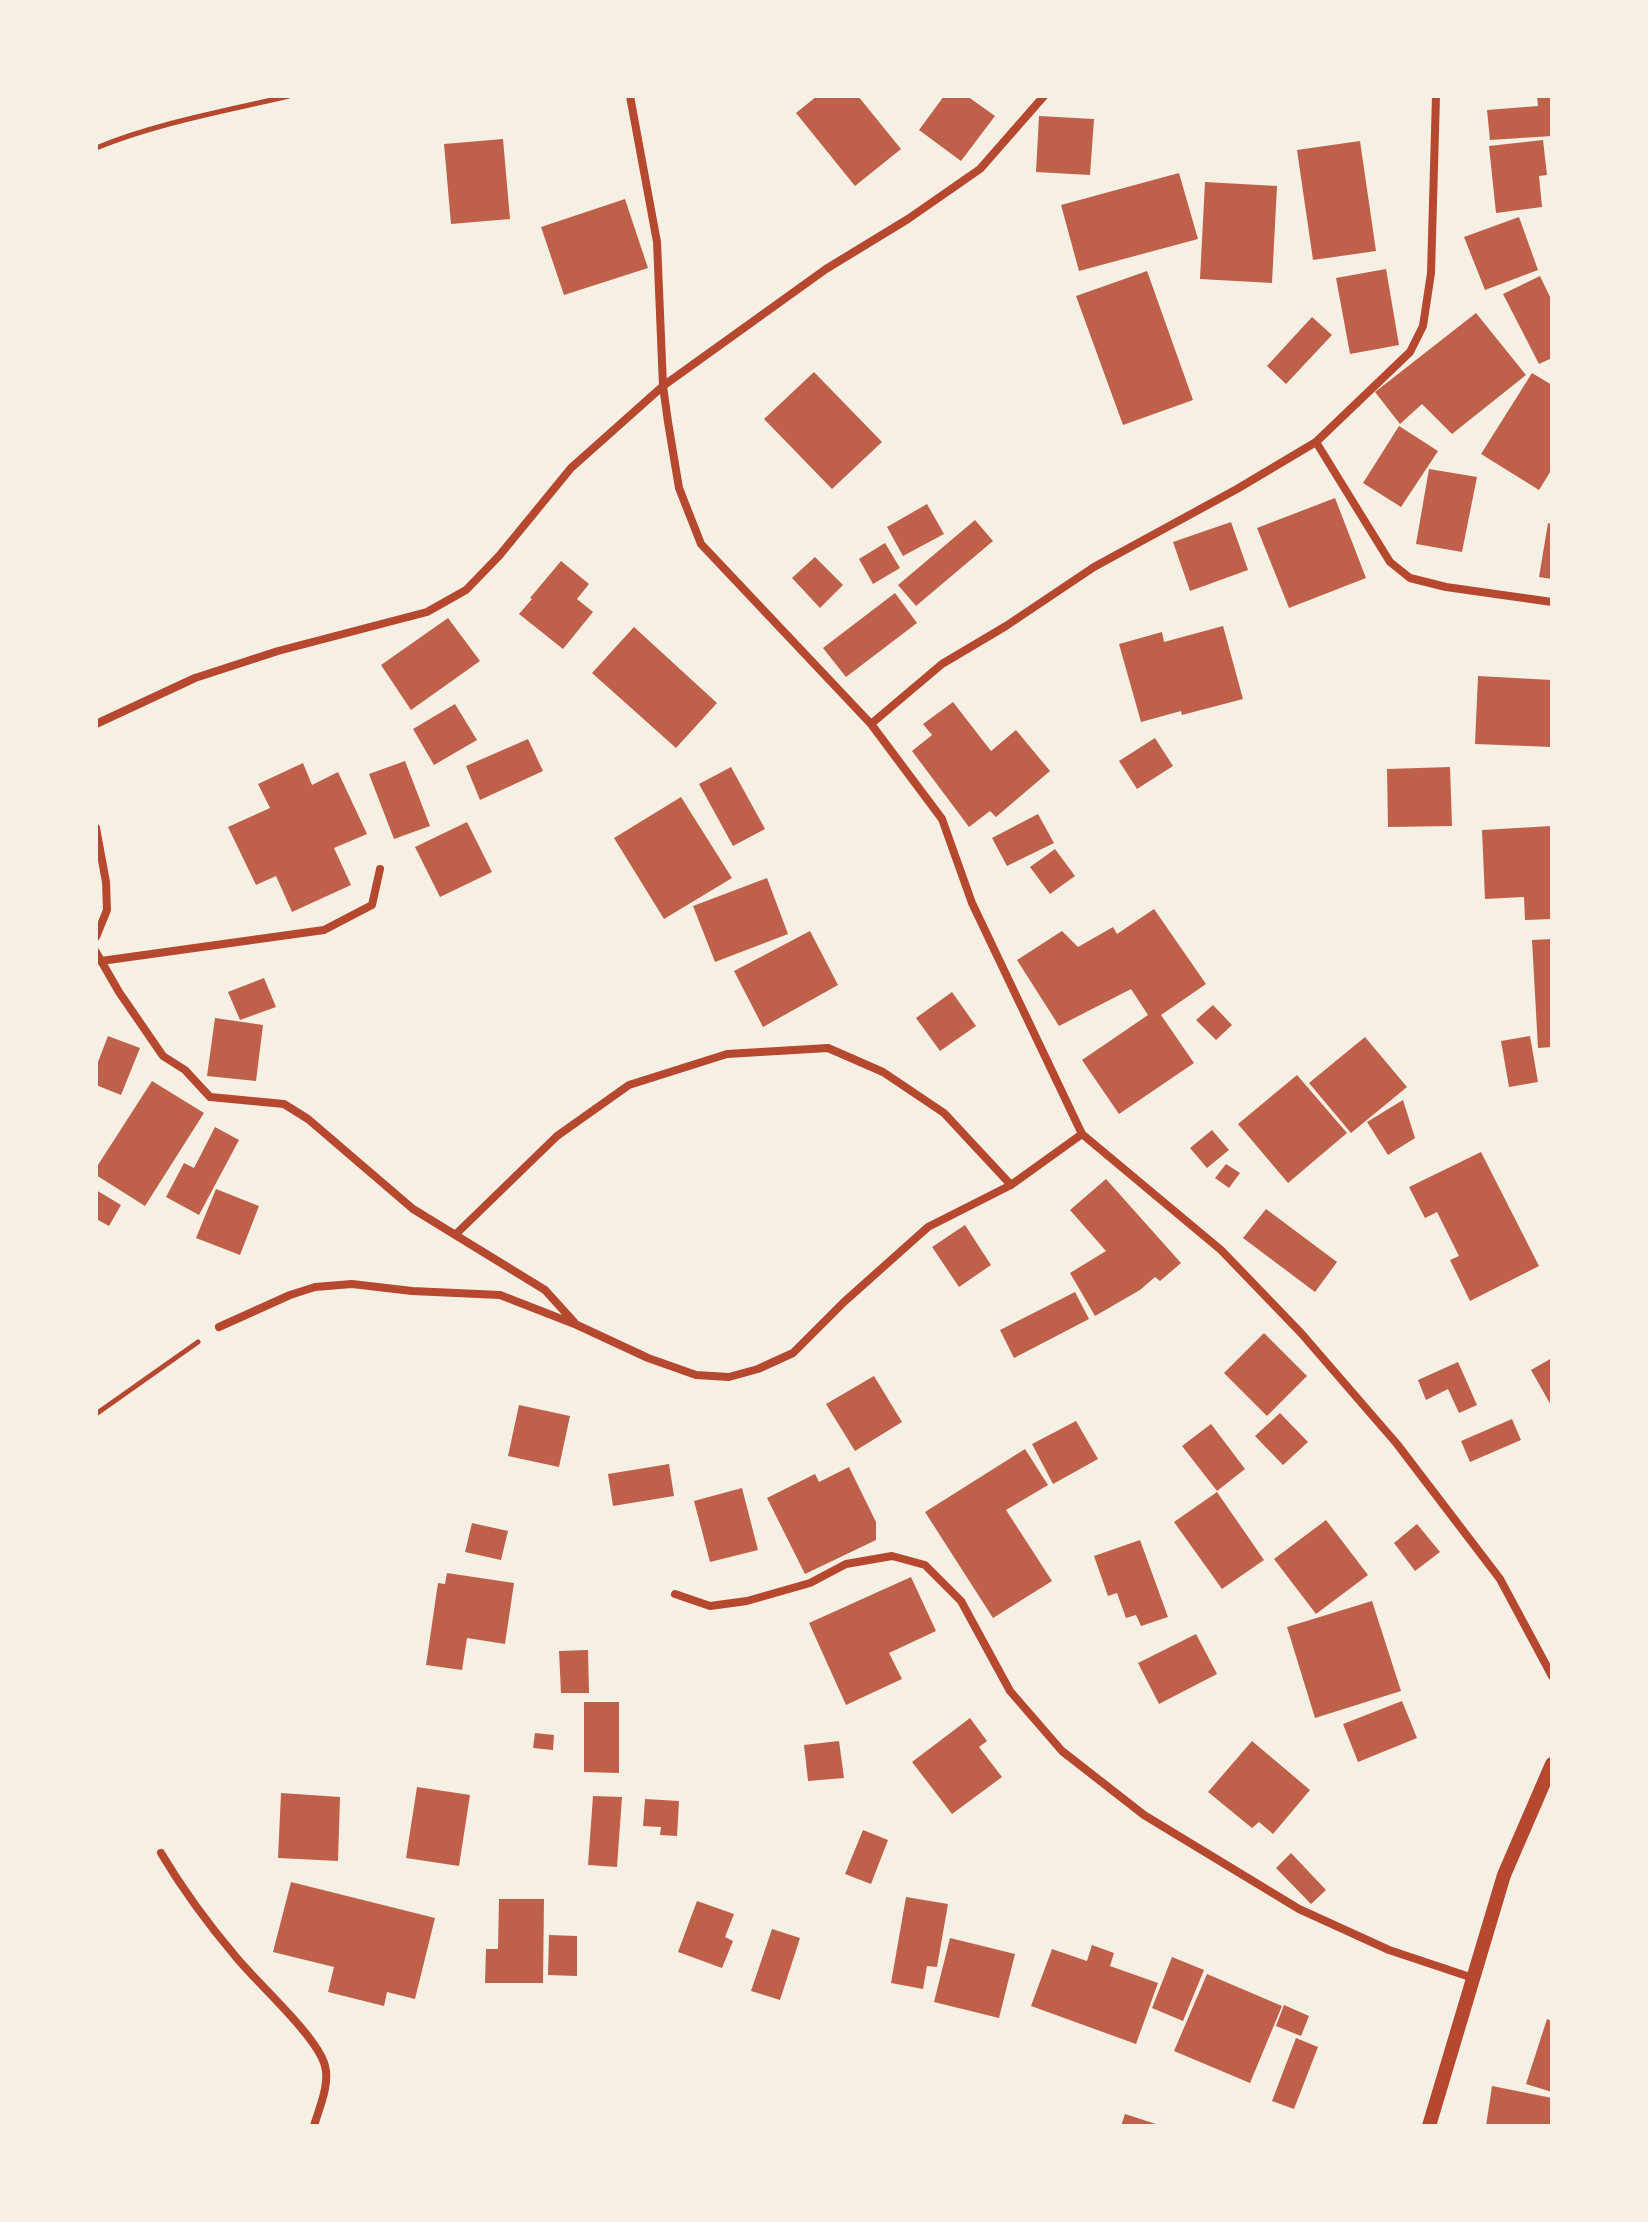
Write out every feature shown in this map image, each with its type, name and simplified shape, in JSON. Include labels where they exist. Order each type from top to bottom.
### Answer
[{"type":"street","points":[[630,96],[657,242],[663,386],[679,488],[701,544],[871,724],[942,819],[972,903],[1082,1134],[1221,1250],[1311,1344],[1397,1444],[1500,1579],[1552,1676]]},
{"type":"street","points":[[96,724],[195,678],[278,651],[427,612],[466,590],[499,556],[571,468],[663,386],[826,269],[908,219],[980,169],[1044,96]]},
{"type":"street","points":[[871,724],[942,664],[1094,567],[1316,442],[1410,352],[1423,326],[1431,273],[1436,96]]},
{"type":"street","points":[[1316,442],[1390,562],[1410,578],[1446,587],[1552,602]]},
{"type":"street","points":[[96,828],[106,882],[107,910],[96,937]]},
{"type":"street","points":[[380,869],[372,905],[324,930],[99,956],[163,1056],[185,1070],[210,1097],[284,1104],[308,1119],[413,1209],[545,1290],[577,1325]]},
{"type":"street","points":[[455,1235],[557,1136],[629,1085],[727,1054],[828,1048],[883,1072],[944,1113],[1011,1185]]},
{"type":"street","points":[[219,1327],[315,1287],[352,1284],[412,1291],[500,1295],[577,1325],[648,1358],[696,1375],[729,1377],[758,1369],[793,1353],[844,1302],[928,1227],[1011,1185],[1082,1134]]},
{"type":"street","points":[[675,1594],[710,1606],[747,1601],[810,1583],[846,1564],[892,1556],[925,1565],[961,1601],[1010,1691],[1062,1751],[1144,1815],[1299,1909],[1389,1950],[1473,1978]]},
{"type":"street","points":[[1429,2126],[1504,1875],[1552,1764]]},
{"type":"street","points":[[161,1853],[187,1896],[237,1959],[309,2037],[325,2066],[324,2090],[314,2126]]},
{"type":"path","points":[[96,148],[191,119],[289,96]]},
{"type":"path","points":[[96,1414],[219,1327]]},
{"type":"building","points":[[817,96],[858,96],[901,149],[855,186],[796,113]]},
{"type":"building","points":[[944,96],[967,96],[995,116],[961,161],[919,130]]},
{"type":"building","points":[[1537,96],[1552,96],[1552,136],[1490,140],[1487,110],[1538,106]]},
{"type":"building","points":[[1039,116],[1094,119],[1090,175],[1036,172]]},
{"type":"building","points":[[503,139],[510,219],[451,224],[444,144]]},
{"type":"building","points":[[1543,140],[1547,175],[1539,176],[1542,207],[1496,213],[1489,146]]},
{"type":"building","points":[[1360,141],[1376,251],[1313,260],[1297,150]]},
{"type":"building","points":[[1179,173],[1198,239],[1079,271],[1061,205]]},
{"type":"building","points":[[1205,182],[1277,186],[1272,283],[1200,279]]},
{"type":"building","points":[[625,199],[648,268],[564,295],[541,227]]},
{"type":"building","points":[[1519,217],[1538,270],[1485,290],[1464,237]]},
{"type":"building","points":[[1386,269],[1399,345],[1350,354],[1336,278]]},
{"type":"building","points":[[1147,271],[1193,400],[1123,425],[1076,296]]},
{"type":"building","points":[[1540,276],[1552,301],[1552,358],[1539,364],[1503,294]]},
{"type":"building","points":[[1476,313],[1526,375],[1452,434],[1422,404],[1400,424],[1375,392]]},
{"type":"building","points":[[1312,317],[1332,335],[1286,384],[1267,366]]},
{"type":"building","points":[[814,372],[882,442],[832,489],[764,419]]},
{"type":"building","points":[[1532,373],[1552,385],[1552,469],[1539,490],[1481,454]]},
{"type":"building","points":[[1399,426],[1438,451],[1401,507],[1363,483]]},
{"type":"building","points":[[1429,469],[1477,477],[1462,552],[1416,544]]},
{"type":"building","points":[[1335,498],[1366,578],[1289,608],[1257,528]]},
{"type":"building","points":[[927,504],[944,534],[903,556],[887,527]]},
{"type":"building","points":[[975,520],[993,541],[916,606],[898,585]]},
{"type":"building","points":[[1231,522],[1248,570],[1190,591],[1173,542]]},
{"type":"building","points":[[1548,523],[1552,524],[1552,579],[1539,577]]},
{"type":"building","points":[[885,543],[900,568],[873,584],[859,559]]},
{"type":"building","points":[[815,557],[843,585],[820,608],[792,578]]},
{"type":"building","points":[[561,561],[589,584],[577,599],[593,612],[563,649],[519,614]]},
{"type":"building","points":[[895,593],[917,623],[846,677],[823,648]]},
{"type":"building","points":[[448,618],[480,661],[411,710],[381,665]]},
{"type":"building","points":[[1223,626],[1243,699],[1141,722],[1119,644],[1162,632],[1164,642]]},
{"type":"building","points":[[634,627],[717,703],[676,748],[592,673]]},
{"type":"building","points":[[1478,676],[1552,680],[1552,747],[1475,744]]},
{"type":"building","points":[[953,702],[991,751],[1016,730],[1050,771],[996,817],[990,811],[969,827],[912,751],[932,735],[923,724]]},
{"type":"building","points":[[455,704],[477,740],[434,765],[413,729]]},
{"type":"building","points":[[1155,738],[1173,766],[1137,789],[1119,761]]},
{"type":"building","points":[[528,739],[543,771],[480,800],[466,766]]},
{"type":"building","points":[[405,761],[430,826],[394,839],[369,774]]},
{"type":"building","points":[[303,763],[312,785],[338,772],[367,834],[334,848],[351,885],[292,912],[276,876],[256,885],[228,827],[270,808],[258,784]]},
{"type":"building","points":[[731,767],[765,829],[733,846],[699,784]]},
{"type":"building","points":[[1450,767],[1452,826],[1388,827],[1387,769]]},
{"type":"building","points":[[681,797],[732,878],[664,919],[614,838]]},
{"type":"building","points":[[1038,814],[1054,843],[1007,866],[992,838]]},
{"type":"building","points":[[467,822],[492,872],[440,897],[415,847]]},
{"type":"building","points":[[1552,826],[1552,919],[1525,920],[1524,897],[1485,899],[1482,830]]},
{"type":"building","points":[[1055,849],[1075,876],[1050,894],[1030,867]]},
{"type":"building","points":[[767,878],[788,934],[715,962],[693,906]]},
{"type":"building","points":[[1154,909],[1206,984],[1161,1015],[1194,1063],[1119,1114],[1082,1060],[1148,1015],[1131,989],[1059,1026],[1017,960],[1062,931],[1078,947],[1113,927],[1117,934]]},
{"type":"building","points":[[810,931],[838,985],[763,1027],[734,971]]},
{"type":"building","points":[[1552,939],[1552,1047],[1538,1048],[1532,940]]},
{"type":"building","points":[[264,978],[276,1007],[240,1020],[228,992]]},
{"type":"building","points":[[952,992],[976,1026],[940,1051],[916,1018]]},
{"type":"building","points":[[1213,1005],[1232,1025],[1216,1040],[1196,1020]]},
{"type":"building","points":[[215,1018],[263,1025],[256,1081],[207,1076]]},
{"type":"building","points":[[108,1036],[140,1048],[121,1095],[96,1085],[96,1067]]},
{"type":"building","points":[[1530,1036],[1538,1082],[1509,1087],[1501,1041]]},
{"type":"building","points":[[1365,1037],[1407,1087],[1351,1133],[1309,1083]]},
{"type":"building","points":[[1297,1075],[1347,1133],[1288,1183],[1238,1124]]},
{"type":"building","points":[[152,1081],[204,1113],[145,1206],[96,1175],[96,1168]]},
{"type":"building","points":[[1403,1100],[1415,1138],[1388,1155],[1367,1122]]},
{"type":"building","points":[[215,1127],[239,1140],[199,1215],[166,1197],[184,1163],[194,1168]]},
{"type":"building","points":[[1212,1130],[1229,1150],[1207,1168],[1190,1148]]},
{"type":"building","points":[[1481,1152],[1539,1266],[1470,1301],[1450,1260],[1459,1256],[1437,1212],[1425,1218],[1409,1187]]},
{"type":"building","points":[[1226,1164],[1240,1173],[1229,1188],[1215,1178]]},
{"type":"building","points":[[1106,1179],[1181,1263],[1160,1281],[1155,1277],[1140,1290],[1095,1316],[1070,1273],[1106,1251],[1070,1210]]},
{"type":"building","points":[[216,1189],[259,1206],[240,1255],[196,1238]]},
{"type":"building","points":[[96,1190],[121,1205],[109,1226],[96,1219]]},
{"type":"building","points":[[1266,1209],[1337,1262],[1315,1292],[1243,1238]]},
{"type":"building","points":[[965,1225],[991,1265],[959,1287],[932,1247]]},
{"type":"building","points":[[1075,1292],[1089,1319],[1014,1358],[1000,1330]]},
{"type":"building","points":[[1264,1333],[1307,1376],[1267,1416],[1224,1373]]},
{"type":"building","points":[[1552,1358],[1552,1407],[1531,1370]]},
{"type":"building","points":[[1458,1362],[1477,1405],[1459,1413],[1448,1389],[1426,1400],[1418,1380]]},
{"type":"building","points":[[874,1376],[902,1422],[855,1451],[826,1404]]},
{"type":"building","points":[[519,1405],[570,1416],[559,1467],[508,1456]]},
{"type":"building","points":[[1280,1413],[1308,1442],[1283,1465],[1255,1436]]},
{"type":"building","points":[[1512,1419],[1521,1440],[1470,1462],[1461,1441]]},
{"type":"building","points":[[1076,1421],[1098,1459],[1053,1484],[1032,1444]]},
{"type":"building","points":[[1211,1424],[1245,1469],[1217,1491],[1182,1446]]},
{"type":"building","points":[[1025,1449],[1048,1485],[1006,1510],[1052,1581],[993,1618],[925,1512]]},
{"type":"building","points":[[669,1464],[674,1496],[613,1506],[608,1474]]},
{"type":"building","points":[[849,1467],[876,1522],[876,1540],[805,1574],[767,1498],[815,1474],[819,1482]]},
{"type":"building","points":[[742,1488],[758,1550],[710,1562],[694,1501]]},
{"type":"building","points":[[1217,1492],[1264,1560],[1222,1589],[1174,1522]]},
{"type":"building","points":[[1326,1520],[1368,1575],[1316,1614],[1274,1559]]},
{"type":"building","points":[[472,1523],[508,1531],[501,1560],[465,1552]]},
{"type":"building","points":[[1417,1524],[1440,1552],[1415,1571],[1394,1543]]},
{"type":"building","points":[[1140,1540],[1168,1617],[1141,1626],[1136,1615],[1126,1618],[1117,1593],[1108,1596],[1094,1556]]},
{"type":"building","points":[[447,1573],[514,1583],[505,1644],[467,1638],[462,1670],[426,1665],[438,1583],[445,1584]]},
{"type":"building","points":[[911,1577],[936,1631],[889,1653],[902,1679],[846,1705],[809,1623]]},
{"type":"building","points":[[1372,1601],[1401,1691],[1315,1718],[1287,1627]]},
{"type":"building","points":[[1196,1634],[1217,1674],[1159,1704],[1138,1663]]},
{"type":"building","points":[[588,1650],[589,1693],[561,1693],[559,1651]]},
{"type":"building","points":[[1402,1701],[1417,1738],[1358,1762],[1343,1724]]},
{"type":"building","points":[[584,1702],[619,1702],[619,1773],[584,1772]]},
{"type":"building","points":[[970,1718],[987,1741],[979,1747],[1002,1777],[952,1814],[912,1762]]},
{"type":"building","points":[[535,1733],[554,1735],[553,1750],[533,1748]]},
{"type":"building","points":[[839,1741],[844,1778],[808,1781],[804,1745]]},
{"type":"building","points":[[1252,1741],[1310,1790],[1273,1834],[1259,1822],[1252,1828],[1208,1792]]},
{"type":"building","points":[[417,1787],[470,1795],[459,1866],[406,1858]]},
{"type":"building","points":[[281,1793],[340,1797],[338,1861],[278,1858]]},
{"type":"building","points":[[593,1796],[622,1797],[617,1867],[588,1865]]},
{"type":"building","points":[[645,1799],[679,1801],[677,1836],[660,1835],[661,1827],[643,1826]]},
{"type":"building","points":[[863,1830],[888,1840],[871,1884],[845,1874]]},
{"type":"building","points":[[1291,1853],[1326,1890],[1311,1904],[1276,1868]]},
{"type":"building","points":[[291,1882],[435,1918],[415,1999],[387,1992],[384,2006],[328,1992],[334,1967],[273,1952]]},
{"type":"building","points":[[906,1897],[948,1904],[937,1967],[927,1966],[923,1989],[891,1983]]},
{"type":"building","points":[[499,1899],[544,1899],[543,1983],[485,1983],[486,1949],[498,1949]]},
{"type":"building","points":[[697,1901],[734,1914],[725,1937],[733,1941],[722,1968],[678,1952]]},
{"type":"building","points":[[772,1929],[800,1938],[780,2000],[751,1991]]},
{"type":"building","points":[[549,1935],[577,1936],[577,1976],[548,1975]]},
{"type":"building","points":[[950,1938],[1015,1954],[999,2018],[934,2002]]},
{"type":"building","points":[[1092,1945],[1114,1953],[1110,1966],[1158,1983],[1136,2044],[1031,2006],[1052,1949],[1087,1961]]},
{"type":"building","points":[[1172,1957],[1204,1970],[1183,2021],[1152,2008]]},
{"type":"building","points":[[1207,1974],[1282,2006],[1250,2083],[1174,2051]]},
{"type":"building","points":[[1284,2005],[1309,2016],[1301,2036],[1276,2026]]},
{"type":"building","points":[[1547,2019],[1552,2021],[1552,2092],[1526,2084]]},
{"type":"building","points":[[1296,2038],[1318,2047],[1294,2109],[1272,2101]]},
{"type":"building","points":[[1492,2086],[1552,2098],[1552,2126],[1486,2126]]},
{"type":"building","points":[[1125,2114],[1159,2125],[1159,2126],[1121,2126]]}]
